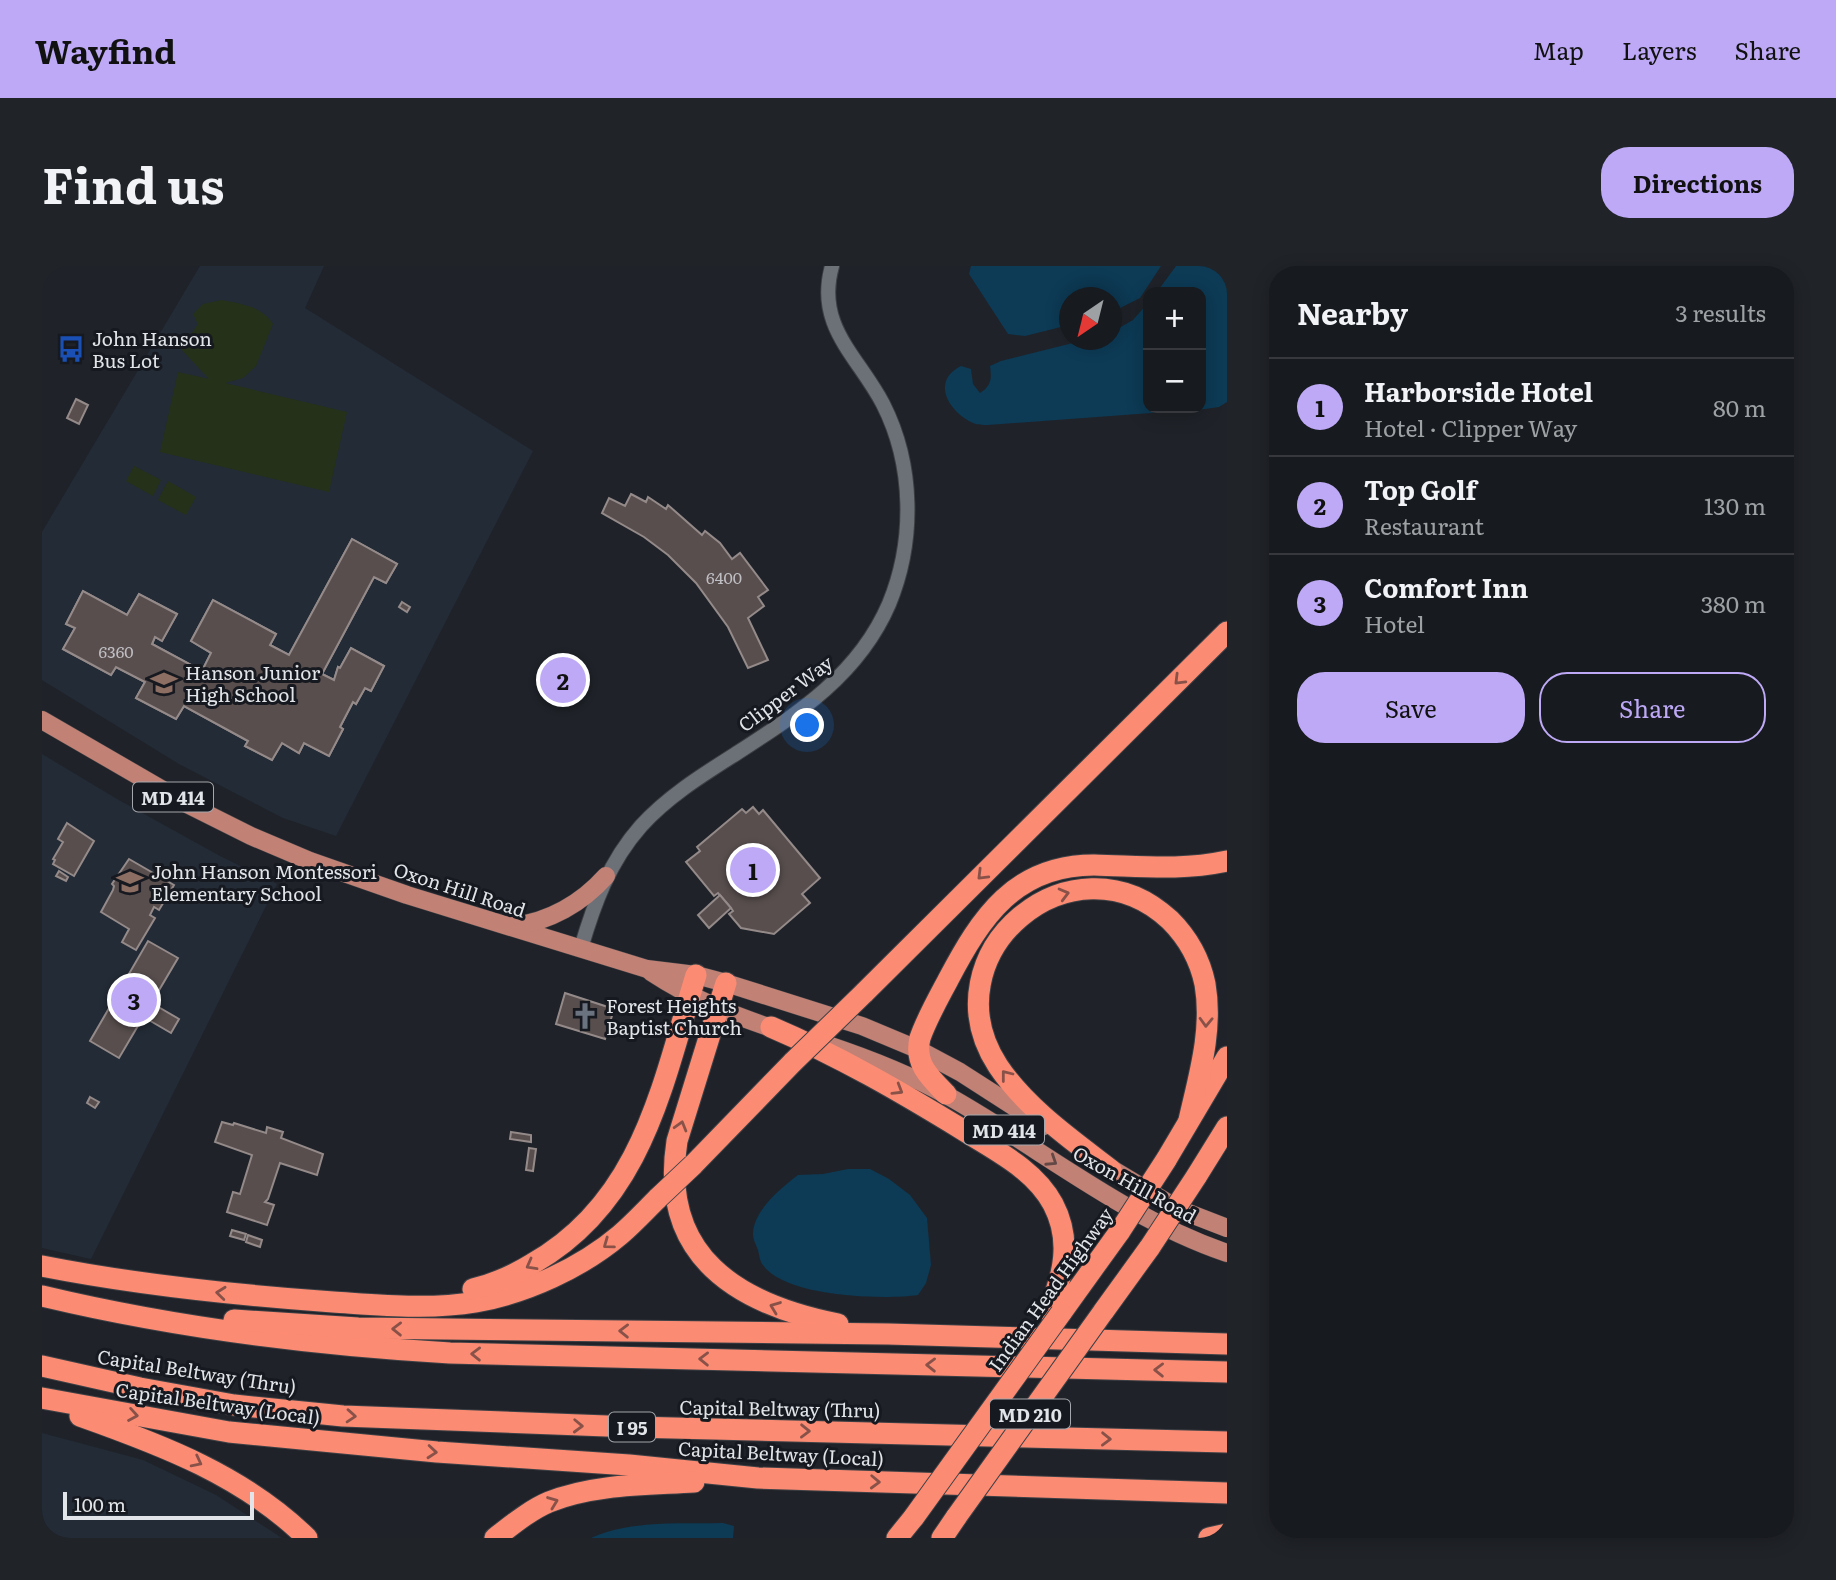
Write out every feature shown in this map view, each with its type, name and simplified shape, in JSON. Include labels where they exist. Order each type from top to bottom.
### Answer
[{"type":"highway","points":[[42,1266],[163,1287],[253,1296],[437,1307],[478,1302],[561,1273],[619,1236],[693,1165],[793,1062],[1227,632]]},
{"type":"highway","points":[[946,1094],[919,1061],[917,1049],[924,1027],[981,922],[1014,889],[1037,876],[1065,867],[1093,865],[1163,869],[1198,867],[1227,861]]},
{"type":"highway","points":[[1111,1170],[1053,1123],[1016,1088],[998,1065],[987,1043],[980,1014],[980,990],[985,968],[995,943],[1010,924],[1032,906],[1056,895],[1081,890],[1109,890],[1137,897],[1160,911],[1180,929],[1197,957],[1205,984],[1207,1017],[1200,1072],[1189,1120]]},
{"type":"highway","points":[[364,1304],[437,1297],[477,1289],[514,1275],[549,1255],[577,1233],[618,1185],[643,1139],[660,1098],[696,975]]},
{"type":"highway","points":[[726,983],[682,1121],[673,1165],[676,1205],[686,1230],[699,1253],[717,1272],[738,1289],[766,1304],[794,1314],[888,1334]]},
{"type":"highway","points":[[771,1027],[829,1053],[891,1086],[1019,1165],[1042,1187],[1054,1206],[1063,1233],[1065,1253],[1054,1312]]},
{"type":"highway","name":"Indian Head Highway","points":[[897,1538],[1004,1392],[1054,1312],[1120,1231],[1227,1058]]},
{"type":"highway","name":"MD 210","points":[[942,1538],[1150,1247],[1227,1127]]},
{"type":"highway","points":[[42,1296],[189,1326],[356,1348],[1227,1372]]},
{"type":"highway","points":[[130,1314],[168,1312],[358,1328],[888,1334],[1227,1344]]},
{"type":"highway","name":"Capital Beltway (Thru)","points":[[42,1366],[234,1405],[343,1416],[441,1422],[1227,1442]]},
{"type":"highway","points":[[42,1400],[197,1462],[268,1506],[307,1538]]},
{"type":"highway","name":"Capital Beltway (Local)","points":[[42,1400],[229,1432],[758,1478],[1227,1493]]},
{"type":"highway","points":[[495,1538],[518,1520],[549,1502],[583,1492],[627,1486],[758,1478]]},
{"type":"highway","points":[[1209,1538],[1227,1534]]},
{"type":"main road","name":"Oxon Hill Road","points":[[42,720],[153,786],[251,836],[345,874],[647,969],[696,975],[726,983],[852,1022],[917,1049],[970,1079],[1111,1170],[1178,1209],[1227,1228]]},
{"type":"main road","points":[[506,926],[532,922],[568,908],[606,876]]},
{"type":"main road","name":"Oxon Hill Road","points":[[647,969],[690,996],[718,1009],[864,1057],[946,1094],[1127,1208],[1177,1234],[1227,1253]]},
{"type":"street","name":"Clipper Way","points":[[581,948],[606,876],[642,825],[698,777],[776,726],[837,680],[857,660],[877,627],[895,587],[902,563],[909,510],[903,463],[896,435],[883,404],[838,335],[831,316],[829,292],[832,266]]},
{"type":"shaded area","points":[[200,266],[324,266],[305,308],[533,451],[336,836],[283,818],[179,764],[42,680],[42,532]]},
{"type":"shaded area","points":[[42,754],[220,856],[277,884],[91,1259],[42,1248]]},
{"type":"shaded area","points":[[42,1433],[143,1460],[216,1495],[282,1538],[42,1538]]},
{"type":"green space","points":[[222,300],[257,310],[273,324],[256,366],[243,378],[225,383],[347,412],[329,492],[160,452],[178,372],[209,379],[181,349],[198,324],[193,314],[203,304]]},
{"type":"green space","points":[[134,466],[161,480],[153,496],[126,481]]},
{"type":"green space","points":[[168,481],[196,497],[186,515],[158,500]]},
{"type":"water","points":[[971,266],[1161,266],[1147,287],[1143,287],[1140,298],[1122,307],[1122,287],[1059,287],[1059,328],[1025,336],[1008,334],[969,274]]},
{"type":"water","points":[[1176,266],[1227,266],[1227,402],[1219,407],[1206,409],[1206,287],[1161,287]]},
{"type":"water","points":[[1143,309],[1143,413],[1150,413],[986,425],[963,417],[946,395],[947,379],[961,366],[971,369],[973,384],[980,393],[990,382],[990,366],[1001,361],[1059,346],[1059,350],[1122,350],[1122,326],[1133,320]]},
{"type":"water","points":[[870,1169],[889,1179],[910,1195],[927,1218],[931,1265],[926,1283],[918,1295],[859,1296],[812,1290],[774,1276],[762,1264],[754,1240],[754,1225],[769,1201],[798,1175]]},
{"type":"water","points":[[723,1523],[734,1526],[733,1538],[591,1538],[622,1528],[639,1526]]},
{"type":"building","points":[[76,399],[88,405],[79,424],[67,418]]},
{"type":"building","points":[[631,494],[646,502],[648,497],[666,509],[668,505],[702,535],[705,531],[720,543],[732,559],[740,553],[768,590],[758,597],[764,606],[748,618],[768,660],[748,668],[728,627],[696,583],[668,555],[644,537],[602,513],[609,498],[625,506]]},
{"type":"building","points":[[352,539],[397,564],[386,583],[374,577],[322,674],[334,680],[338,667],[340,668],[351,648],[384,666],[371,691],[365,688],[356,704],[353,702],[329,756],[304,743],[299,753],[282,743],[272,760],[245,746],[248,741],[184,706],[176,719],[136,698],[145,682],[116,667],[111,675],[63,649],[75,628],[66,624],[83,591],[127,615],[139,594],[177,614],[162,641],[155,637],[152,644],[202,671],[211,653],[191,641],[213,600],[276,634],[270,645],[289,655]],"holes":[[[219,657],[254,675],[263,658],[282,668],[261,706],[208,677]]]},
{"type":"building","points":[[352,539],[397,564],[386,583],[374,577],[322,674],[334,680],[338,667],[340,668],[351,648],[384,666],[371,691],[365,688],[356,704],[353,702],[329,756],[304,743],[299,753],[282,743],[272,760],[245,746],[248,741],[184,706],[176,719],[136,698],[145,682],[116,667],[111,675],[63,649],[75,628],[66,624],[83,591],[127,615],[139,594],[177,614],[162,641],[155,637],[152,644],[202,671],[211,653],[191,641],[213,600],[276,634],[270,645],[289,655]]},
{"type":"building","points":[[402,602],[410,607],[407,612],[399,607]]},
{"type":"building","points":[[753,807],[759,814],[763,810],[820,878],[802,894],[810,903],[774,934],[741,928],[729,914],[733,911],[731,908],[718,893],[714,896],[686,862],[700,851],[697,847],[742,809],[746,813]]},
{"type":"building","points":[[67,823],[94,841],[74,876],[53,864],[63,842],[58,839]]},
{"type":"building","points":[[129,859],[174,885],[159,910],[154,907],[150,915],[155,918],[136,950],[122,942],[129,929],[101,912],[113,890],[112,884]]},
{"type":"building","points":[[59,871],[68,877],[66,881],[56,876]]},
{"type":"building","points":[[720,895],[731,908],[709,928],[698,915]]},
{"type":"building","points":[[148,941],[178,958],[119,1058],[90,1041]]},
{"type":"building","name":"Forest Heights Baptist Church","points":[[565,993],[614,1009],[605,1039],[556,1024]]},
{"type":"building","points":[[155,1005],[179,1019],[171,1033],[147,1019]]},
{"type":"building","points":[[90,1097],[99,1102],[95,1108],[87,1103]]},
{"type":"building","points":[[222,1122],[266,1133],[267,1127],[283,1132],[281,1138],[323,1154],[317,1175],[280,1163],[265,1202],[274,1205],[267,1225],[227,1212],[233,1192],[240,1194],[252,1155],[215,1142]]},
{"type":"building","points":[[511,1132],[531,1135],[531,1142],[510,1139]]},
{"type":"building","points":[[529,1148],[536,1149],[533,1171],[526,1170]]},
{"type":"building","points":[[232,1230],[246,1234],[244,1240],[230,1236]]},
{"type":"building","points":[[248,1235],[262,1240],[260,1247],[246,1242]]},
{"type":"place","name":"John Hanson Bus Lot","points":[[71,349]]},
{"type":"place","name":"Top Golf","points":[[563,680]]},
{"type":"place","name":"Hanson Junior High School","points":[[164,683]]},
{"type":"place","name":"Harborside Hotel","points":[[753,870]]},
{"type":"place","name":"John Hanson Montessori Elementary School","points":[[130,882]]},
{"type":"place","name":"Comfort Inn","points":[[134,1000]]},
{"type":"place","name":"Forest Heights Baptist Church","points":[[585,1016]]}]
